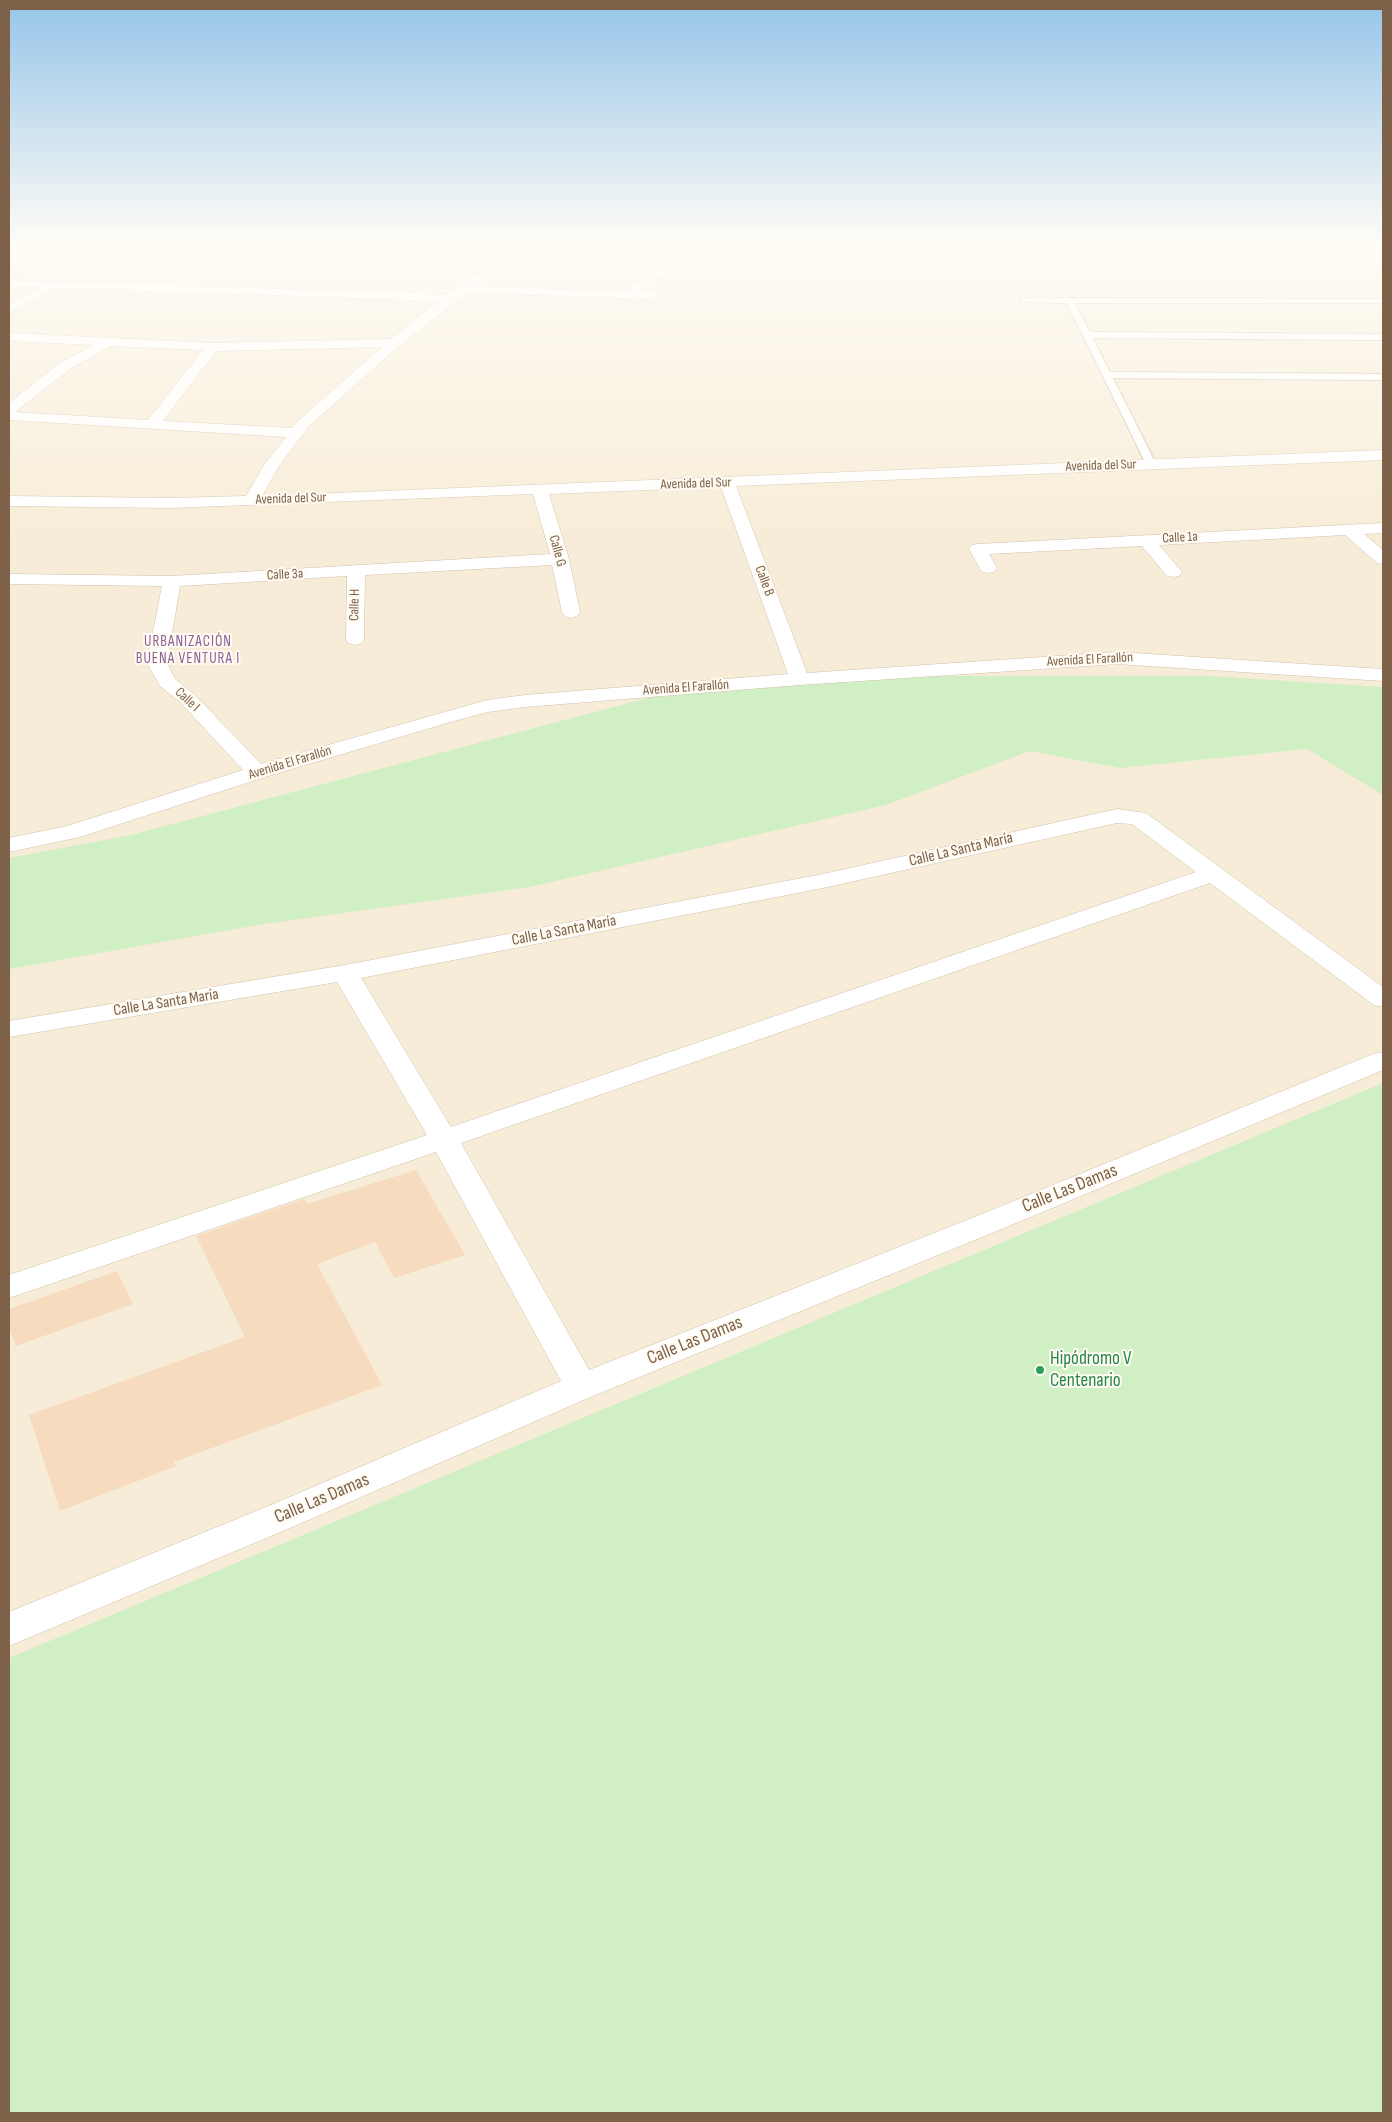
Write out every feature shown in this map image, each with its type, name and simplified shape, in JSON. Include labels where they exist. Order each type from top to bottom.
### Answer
[{"type":"street","points":[[9,410],[64,366],[108,343]]},
{"type":"street","points":[[131,343],[212,347],[393,343]]},
{"type":"street","points":[[252,500],[272,465],[304,424],[394,343]]},
{"type":"street","points":[[152,425],[212,347]]},
{"type":"street","points":[[9,416],[297,433]]},
{"type":"street","name":"Avenida del Sur","points":[[9,502],[170,503],[540,490],[1383,455]]},
{"type":"street","name":"Calle B","points":[[727,482],[800,679]]},
{"type":"street","name":"Calle G","points":[[540,490],[560,559],[571,612]]},
{"type":"street","name":"Calle 1a","points":[[988,568],[978,549],[1383,528]]},
{"type":"street","points":[[1348,529],[1383,559]]},
{"type":"street","points":[[1146,540],[1173,572]]},
{"type":"street","name":"Calle 3a","points":[[9,579],[172,581],[560,559]]},
{"type":"street","name":"Calle H","points":[[355,639],[356,571]]},
{"type":"street","name":"Calle I","points":[[172,581],[157,663],[167,682],[188,700],[257,772]]},
{"type":"street","name":"Avenida El Farallón","points":[[9,845],[72,832],[257,772],[487,706],[525,701],[800,679],[1117,658],[1383,675]]},
{"type":"street","name":"Calle La Santa María","points":[[9,1029],[346,973],[823,881],[1117,816],[1138,818],[1212,874]]},
{"type":"street","points":[[9,1287],[1212,874],[1383,999]]},
{"type":"street","points":[[346,973],[444,1139],[581,1387]]},
{"type":"street","name":"Calle Las Damas","points":[[9,1629],[284,1515],[581,1387],[998,1219],[1383,1060]]},
{"type":"lane","points":[[1091,343],[1152,464]]},
{"type":"lane","points":[[1106,375],[1383,377]]},
{"type":"shaded area","points":[[9,343],[1383,343],[1383,2113],[9,2113]]},
{"type":"green space","points":[[849,676],[1207,676],[1383,687],[1383,795],[1307,749],[1120,768],[1030,751],[886,805],[530,887],[264,924],[9,969],[9,858],[131,835],[689,687]]},
{"type":"green space","name":"Hipódromo V Centenario","points":[[1383,1083],[1383,2113],[9,2113],[9,1658]]},
{"type":"building","points":[[416,1170],[465,1255],[394,1278],[375,1242],[317,1264],[382,1385],[174,1462],[176,1466],[60,1511],[29,1415],[245,1337],[196,1236],[304,1199],[307,1204]]},
{"type":"building","points":[[117,1271],[133,1304],[16,1346],[9,1328],[9,1309]]},
{"type":"place","name":"Hipódromo V Centenario","points":[[1040,1370]]},
{"type":"district","name":"URBANIZACIÓN BUENA VENTURA I","points":[[188,650]]}]
